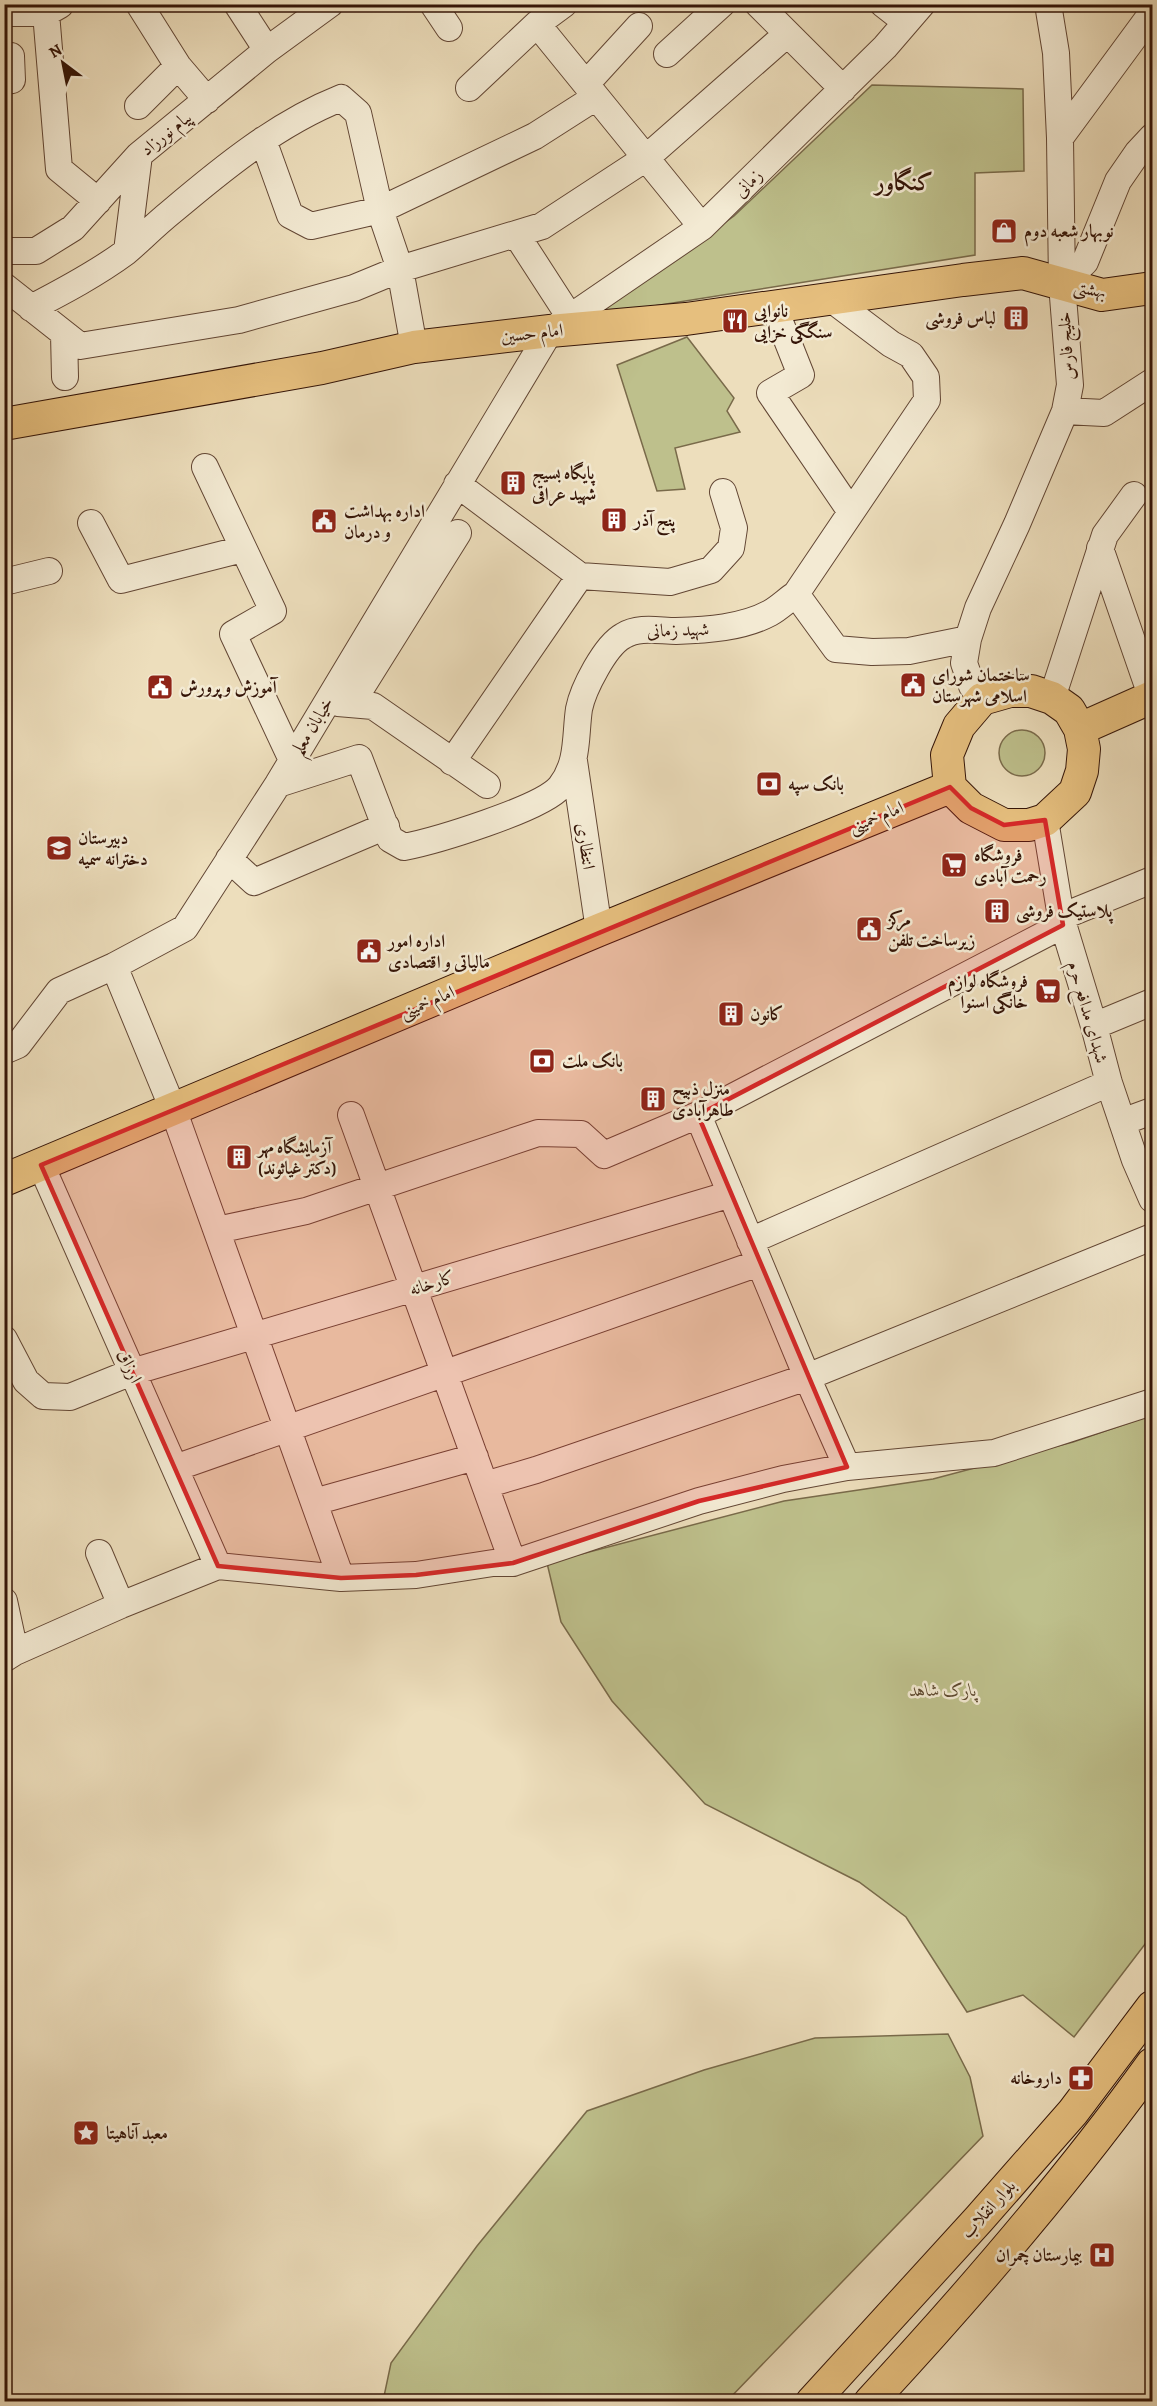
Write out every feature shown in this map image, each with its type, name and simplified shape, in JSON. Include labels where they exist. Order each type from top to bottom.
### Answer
[{"type":"main road","name":"امام حسین","points":[[4,424],[322,368],[414,346],[560,325],[686,319],[1023,273],[1062,284]]},
{"type":"main road","name":"بهشتی","points":[[1062,284],[1102,295],[1152,288]]},
{"type":"main road","points":[[1031,691],[1052,698],[1069,710],[1080,729],[1084,750],[1082,771],[1074,792],[1045,820],[1029,825],[1004,825],[971,808],[950,787],[947,755],[959,726],[982,699],[1010,692],[1031,691]]},
{"type":"main road","points":[[1080,729],[1152,698]]},
{"type":"main road","name":"امام خمینی","points":[[4,1180],[598,930],[950,787]]},
{"type":"main road","name":"بلوار انقلاب","points":[[812,2402],[1073,2112],[1152,2007]]},
{"type":"main road","points":[[870,2402],[1009,2247],[1100,2136],[1152,2064]]},
{"type":"street","points":[[139,4],[178,66],[207,100]]},
{"type":"street","points":[[237,4],[267,50]]},
{"type":"street","name":"پیام نورزاد","points":[[4,251],[36,251],[73,228],[139,155],[267,50],[330,4]]},
{"type":"street","points":[[433,4],[449,28]]},
{"type":"street","points":[[469,88],[537,24],[564,4]]},
{"type":"street","points":[[667,54],[722,4]]},
{"type":"street","points":[[758,4],[843,89]]},
{"type":"street","points":[[883,4],[914,13]]},
{"type":"street","name":"خلیج فارس","points":[[982,699],[972,686],[964,663],[968,639],[978,608],[1017,525],[1065,411],[1070,385],[1062,284],[1056,53],[1048,4]]},
{"type":"street","points":[[4,13],[53,9],[59,169],[98,201]]},
{"type":"street","name":"زمانی","points":[[560,325],[702,227],[885,47],[914,13]]},
{"type":"street","points":[[1060,138],[1152,13]]},
{"type":"street","points":[[537,24],[702,227]]},
{"type":"street","points":[[263,140],[290,215],[311,226],[381,210],[535,136],[591,91],[639,26]]},
{"type":"street","points":[[4,286],[80,346],[239,320],[354,288],[400,269],[542,226],[646,158],[787,34]]},
{"type":"street","points":[[4,81],[12,80],[11,56]]},
{"type":"street","points":[[138,106],[178,66]]},
{"type":"street","points":[[31,308],[90,277],[127,251],[171,212],[263,140],[311,110],[341,98],[357,113],[381,210],[400,269],[414,346]]},
{"type":"street","points":[[1062,284],[1085,262],[1118,181],[1138,152],[1152,138]]},
{"type":"street","points":[[127,251],[139,155]]},
{"type":"street","points":[[516,234],[560,325]]},
{"type":"street","name":"شهید زمانی","points":[[278,784],[359,758],[390,839],[404,847],[436,840],[527,807],[559,788],[574,761],[580,706],[603,653],[623,635],[646,629],[676,631],[728,627],[769,613],[796,594],[927,400],[927,378],[911,355],[891,345],[830,298]]},
{"type":"street","points":[[774,307],[801,375],[770,393],[851,512]]},
{"type":"street","name":"خیابان معلم","points":[[4,1051],[18,1045],[59,992],[185,928],[292,760],[339,703],[457,484],[560,325]]},
{"type":"street","points":[[64,334],[65,377]]},
{"type":"street","points":[[1065,411],[1104,413],[1152,382]]},
{"type":"street","points":[[205,467],[273,611],[233,634],[292,760]]},
{"type":"street","points":[[457,484],[580,576],[670,582],[711,570],[731,548],[734,528],[723,492]]},
{"type":"street","points":[[1052,698],[1105,535],[1134,495]]},
{"type":"street","points":[[91,523],[121,580],[243,549]]},
{"type":"street","points":[[458,533],[339,703],[373,706],[487,785]]},
{"type":"street","points":[[1100,548],[1152,698]]},
{"type":"street","points":[[4,582],[49,571]]},
{"type":"street","points":[[452,762],[580,576]]},
{"type":"street","points":[[796,594],[836,649],[872,652],[909,651],[968,639]]},
{"type":"street","name":"انتظاری","points":[[574,761],[598,930]]},
{"type":"street","name":"شهدای مدافع حرم","points":[[1045,820],[1062,921],[1109,1083],[1152,1198]]},
{"type":"street","points":[[229,859],[254,882],[386,826]]},
{"type":"street","points":[[217,1230],[306,1211],[538,1133],[581,1134],[604,1155],[698,1115],[1062,921],[1152,880]]},
{"type":"street","points":[[114,966],[173,1109],[341,1578]]},
{"type":"street","points":[[1094,1026],[1152,1002]]},
{"type":"street","points":[[175,1468],[444,1374],[755,1252],[1109,1083]]},
{"type":"street","points":[[1122,1122],[1152,1112]]},
{"type":"street","points":[[351,1115],[513,1563]]},
{"type":"street","points":[[698,1115],[847,1467]]},
{"type":"street","name":"ارزاق","points":[[41,1165],[218,1566]]},
{"type":"street","name":"کارخانه","points":[[15,1383],[43,1396],[70,1397],[132,1372],[731,1194]]},
{"type":"street","points":[[484,1485],[807,1377],[1152,1238]]},
{"type":"street","points":[[4,1339],[15,1383]]},
{"type":"street","points":[[4,1601],[10,1655],[121,1605],[218,1566],[341,1578],[416,1575],[493,1563],[513,1563],[699,1501],[783,1479],[847,1467],[994,1453],[1152,1402]]},
{"type":"street","points":[[314,1502],[475,1457]]},
{"type":"street","points":[[99,1553],[121,1605]]},
{"type":"highlighted area","points":[[950,787],[971,808],[1004,825],[1045,820],[1063,925],[698,1115],[847,1467],[699,1501],[513,1563],[416,1575],[341,1578],[218,1566],[41,1165]]},
{"type":"green space","points":[[872,85],[1023,89],[1024,171],[975,173],[975,255],[597,315],[734,216]]},
{"type":"green space","points":[[687,337],[734,398],[727,411],[740,432],[675,448],[685,489],[657,491],[617,365]]},
{"type":"green space","points":[[1022,730],[1038,737],[1045,753],[1038,769],[1022,776],[1006,769],[999,753],[1006,737]]},
{"type":"green space","name":"پارک شاهد","points":[[1152,1415],[1152,1935],[1074,2037],[1023,1995],[967,2012],[906,1917],[859,1882],[705,1804],[612,1701],[561,1622],[547,1563],[784,1501],[933,1479],[1073,1442]]},
{"type":"green space","points":[[948,2034],[970,2077],[983,2136],[727,2401],[383,2401],[391,2363],[477,2246],[587,2111],[704,2070],[815,2038]]},
{"type":"place","name":"نوبهار شعبه دوم","points":[[1004,231]]},
{"type":"place","name":"لباس فروشی","points":[[1016,318]]},
{"type":"place","name":"نانوایی سنگگی خزایی","points":[[735,321]]},
{"type":"place","name":"پایگاه بسیج شهید عراقی","points":[[513,483]]},
{"type":"place","name":"پنج آذر","points":[[614,520]]},
{"type":"place","name":"اداره بهداشت و درمان","points":[[324,521]]},
{"type":"place","name":"ساختمان شورای اسلامی شهرستان","points":[[913,685]]},
{"type":"place","name":"آموزش و پرورش","points":[[160,687]]},
{"type":"place","name":"بانک سپه","points":[[769,784]]},
{"type":"place","name":"دبیرستان دخترانه سمیه","points":[[59,848]]},
{"type":"place","name":"فروشگاه رحمت آبادی","points":[[954,865]]},
{"type":"place","name":"پلاستیک فروشی","points":[[997,911]]},
{"type":"place","name":"مرکز زیرساخت تلفن","points":[[869,929]]},
{"type":"place","name":"اداره امور مالیاتی و اقتصادی","points":[[369,951]]},
{"type":"place","name":"فروشگاه لوازم خانگی اسنوا","points":[[1048,991]]},
{"type":"place","name":"کانون","points":[[731,1014]]},
{"type":"place","name":"بانک ملت","points":[[542,1061]]},
{"type":"place","name":"منزل ذبیح طاهرآبادی","points":[[653,1099]]},
{"type":"place","name":"آزمایشگاه مهر (دکتر غیاثوند)","points":[[239,1157]]},
{"type":"place","name":"داروخانه","points":[[1081,2078]]},
{"type":"place","name":"معبد آناهیتا","points":[[86,2133]]},
{"type":"place","name":"بیمارستان چمران","points":[[1102,2255]]},
{"type":"district","name":"کنگاور","points":[[904,182]]}]
